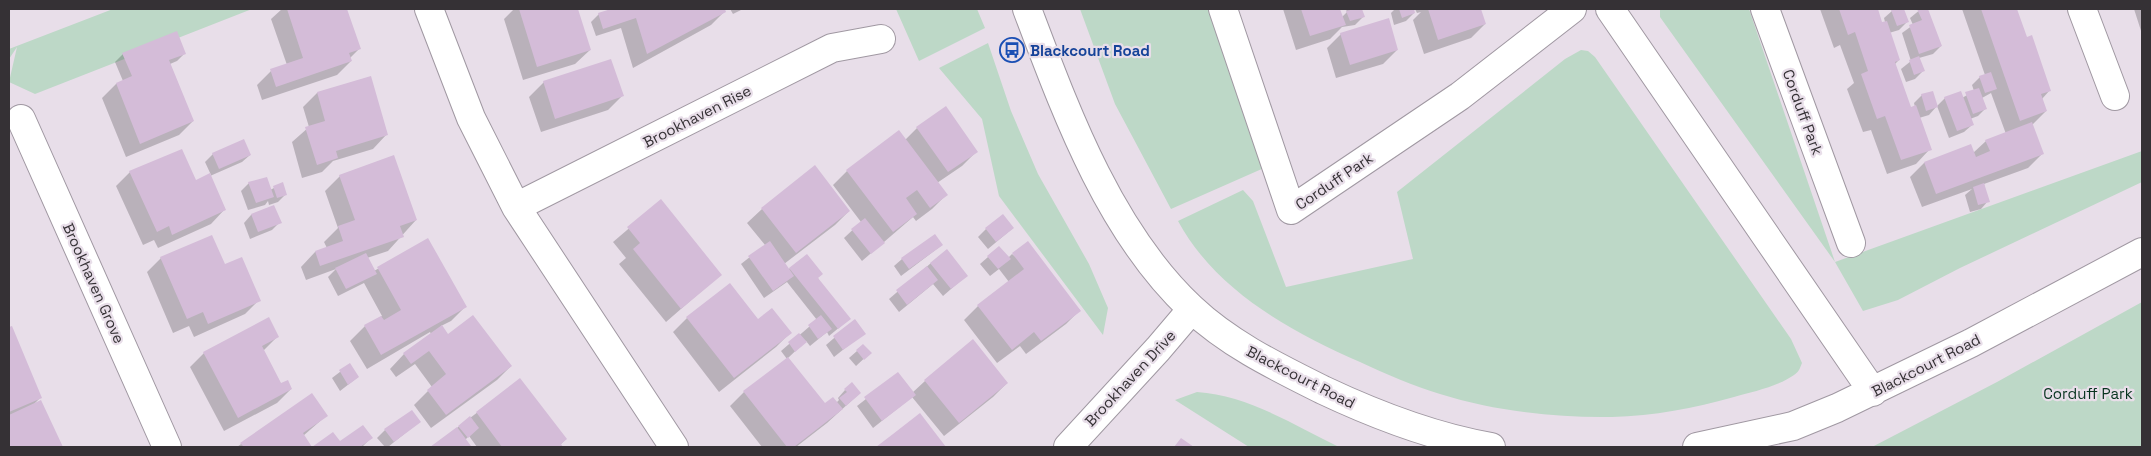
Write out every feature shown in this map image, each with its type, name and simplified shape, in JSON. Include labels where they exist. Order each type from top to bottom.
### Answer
[{"type":"street","points":[[429,9],[473,123],[516,207],[674,447]]},
{"type":"street","name":"Blackcourt Road","points":[[1027,9],[1069,120],[1110,197],[1140,250],[1158,274],[1192,309],[1235,342],[1270,364],[1370,412],[1464,443],[1491,447]]},
{"type":"street","name":"Corduff Park","points":[[1224,9],[1291,210],[1460,96],[1546,18],[1572,9]]},
{"type":"street","points":[[1610,9],[1873,392]]},
{"type":"street","name":"Corduff Park","points":[[1765,9],[1851,243]]},
{"type":"street","points":[[2082,9],[2115,96]]},
{"type":"street","name":"Brookhaven Rise","points":[[516,207],[832,48],[881,39]]},
{"type":"street","name":"Brookhaven Grove","points":[[21,119],[167,447]]},
{"type":"street","name":"Blackcourt Road","points":[[1697,447],[1793,426],[1873,392],[1972,343],[2142,252]]},
{"type":"street","name":"Brookhaven Drive","points":[[1068,447],[1192,309]]},
{"type":"green space","points":[[113,9],[252,9],[35,94],[9,82],[17,47],[9,59],[9,49]]},
{"type":"green space","points":[[896,9],[977,9],[985,28],[919,61]]},
{"type":"green space","points":[[1080,9],[1209,9],[1264,168],[1171,209],[1115,104]]},
{"type":"green space","points":[[1660,9],[1749,9],[1835,262],[1660,17]]},
{"type":"green space","points":[[988,43],[1011,111],[1038,174],[1089,264],[1108,308],[1103,335],[999,196],[982,119],[939,68]]},
{"type":"green space","points":[[1581,50],[1588,51],[1595,57],[1791,339],[1802,363],[1798,371],[1788,379],[1757,391],[1689,408],[1628,416],[1547,415],[1503,409],[1461,400],[1410,384],[1307,337],[1282,322],[1234,288],[1213,268],[1194,246],[1178,221],[1243,190],[1253,201],[1286,287],[1413,259],[1397,192],[1565,59]]},
{"type":"green space","points":[[2142,151],[2142,182],[1960,268],[1898,300],[1863,311],[1835,262]]},
{"type":"green space","name":"Corduff Park","points":[[2142,302],[2142,447],[1872,447],[1997,382]]},
{"type":"green space","points":[[1197,392],[1216,394],[1252,405],[1270,412],[1339,447],[1249,447],[1175,400]]},
{"type":"building","points":[[287,9],[347,9],[361,49],[349,53],[352,61],[276,87],[270,69],[303,58]]},
{"type":"building","points":[[519,9],[578,9],[591,50],[537,67]]},
{"type":"building","points":[[611,9],[725,9],[726,12],[647,54],[636,18],[603,29],[598,13]]},
{"type":"building","points":[[1301,9],[1340,9],[1346,25],[1310,36]]},
{"type":"building","points":[[1362,9],[1365,17],[1350,21],[1346,11]]},
{"type":"building","points":[[1399,9],[1414,9],[1415,13],[1402,18]]},
{"type":"building","points":[[1428,9],[1481,9],[1486,24],[1438,40]]},
{"type":"building","points":[[1839,9],[1878,9],[1882,22],[1887,21],[1900,60],[1895,62],[1911,107],[1916,105],[1932,150],[1901,160],[1885,116],[1877,119],[1861,74],[1868,71],[1855,32],[1848,35]]},
{"type":"building","points":[[1904,9],[1909,22],[1897,26],[1891,10]]},
{"type":"building","points":[[1917,9],[1928,9],[1942,46],[1919,54],[1909,25],[1922,20]]},
{"type":"building","points":[[1981,9],[2017,9],[2027,37],[2032,35],[2051,91],[2041,94],[2047,111],[2020,121]]},
{"type":"building","points":[[1389,18],[1398,50],[1350,65],[1340,33]]},
{"type":"building","points":[[177,31],[186,54],[169,60],[194,121],[140,144],[116,83],[132,76],[122,53]]},
{"type":"building","points":[[1919,56],[1925,71],[1914,75],[1909,60]]},
{"type":"building","points":[[611,59],[624,96],[555,119],[543,81]]},
{"type":"building","points":[[1991,72],[1997,89],[1985,93],[1979,76]]},
{"type":"building","points":[[371,76],[388,135],[336,151],[338,158],[317,165],[305,127],[325,121],[317,92]]},
{"type":"building","points":[[1979,88],[1987,109],[1973,114],[1965,92]]},
{"type":"building","points":[[1933,91],[1938,107],[1926,111],[1921,94]]},
{"type":"building","points":[[1961,91],[1974,125],[1957,131],[1944,97]]},
{"type":"building","points":[[946,106],[978,152],[948,172],[916,127]]},
{"type":"building","points":[[2032,122],[2044,154],[1936,194],[1924,162],[1971,144],[1976,157],[1990,151],[1985,140]]},
{"type":"building","points":[[899,130],[948,195],[930,208],[917,190],[906,198],[917,214],[893,232],[846,170]]},
{"type":"building","points":[[244,139],[251,155],[219,169],[212,153]]},
{"type":"building","points":[[182,149],[196,180],[210,173],[226,210],[172,235],[169,226],[157,232],[129,171]]},
{"type":"building","points":[[394,155],[417,220],[400,226],[404,237],[320,266],[315,251],[343,241],[338,226],[355,220],[339,175]]},
{"type":"building","points":[[815,165],[850,211],[796,253],[761,208]]},
{"type":"building","points":[[267,177],[274,197],[256,203],[248,182]]},
{"type":"building","points":[[283,182],[287,195],[277,198],[273,186]]},
{"type":"building","points":[[1984,183],[1990,202],[1978,205],[1973,187]]},
{"type":"building","points":[[661,199],[722,275],[681,309],[633,249],[640,243],[627,227]]},
{"type":"building","points":[[274,205],[282,223],[258,232],[251,214]]},
{"type":"building","points":[[1003,214],[1014,228],[996,242],[985,228]]},
{"type":"building","points":[[865,218],[885,243],[871,254],[851,229]]},
{"type":"building","points":[[935,234],[943,245],[909,269],[901,258]]},
{"type":"building","points":[[212,235],[225,264],[242,257],[261,301],[208,324],[203,312],[187,319],[160,257]]},
{"type":"building","points":[[428,238],[467,307],[381,355],[364,325],[381,316],[384,320],[401,310],[377,267]]},
{"type":"building","points":[[770,241],[794,276],[773,291],[748,256]]},
{"type":"building","points":[[1028,241],[1081,311],[1041,341],[1034,332],[1012,350],[977,305],[1024,269],[1012,253]]},
{"type":"building","points":[[999,246],[1011,259],[998,269],[987,256]]},
{"type":"building","points":[[947,249],[968,276],[951,289],[930,263]]},
{"type":"building","points":[[366,253],[377,274],[346,289],[335,268]]},
{"type":"building","points":[[807,254],[823,274],[818,278],[851,319],[838,329],[789,268]]},
{"type":"building","points":[[927,266],[938,280],[907,305],[896,290]]},
{"type":"building","points":[[730,283],[758,319],[772,308],[792,333],[734,378],[686,317]]},
{"type":"building","points":[[473,315],[512,366],[446,415],[427,390],[446,374],[429,351],[411,364],[403,353],[442,325],[448,334]]},
{"type":"building","points":[[821,315],[832,329],[818,339],[808,325]]},
{"type":"building","points":[[269,317],[279,337],[262,346],[281,383],[288,380],[292,389],[238,418],[203,352]]},
{"type":"building","points":[[855,319],[866,334],[843,350],[833,336]]},
{"type":"building","points":[[12,326],[42,398],[9,412],[9,327]]},
{"type":"building","points":[[799,333],[807,342],[795,352],[788,342]]},
{"type":"building","points":[[973,339],[1008,383],[959,423],[924,380]]},
{"type":"building","points":[[863,344],[872,353],[864,360],[856,350]]},
{"type":"building","points":[[788,357],[825,403],[833,397],[843,409],[794,447],[787,447],[743,391]]},
{"type":"building","points":[[350,363],[359,377],[348,385],[339,370]]},
{"type":"building","points":[[898,372],[916,395],[882,421],[864,397]]},
{"type":"building","points":[[520,378],[567,439],[561,444],[563,447],[502,447],[476,412]]},
{"type":"building","points":[[852,382],[861,393],[846,406],[839,398],[847,392],[844,389]]},
{"type":"building","points":[[312,393],[328,416],[303,433],[312,447],[244,447],[240,443]]},
{"type":"building","points":[[41,400],[63,447],[9,447],[9,415]]},
{"type":"building","points":[[412,410],[421,422],[394,442],[384,429]]},
{"type":"building","points":[[920,413],[946,447],[876,447],[893,434]]},
{"type":"building","points":[[470,416],[479,428],[468,438],[458,426]]},
{"type":"building","points":[[363,425],[373,438],[360,447],[312,447],[333,432],[340,441]]},
{"type":"building","points":[[457,427],[471,446],[430,447]]},
{"type":"building","points":[[1181,438],[1194,447],[1174,447]]},
{"type":"place","name":"Blackcourt Road","points":[[1012,50]]}]
